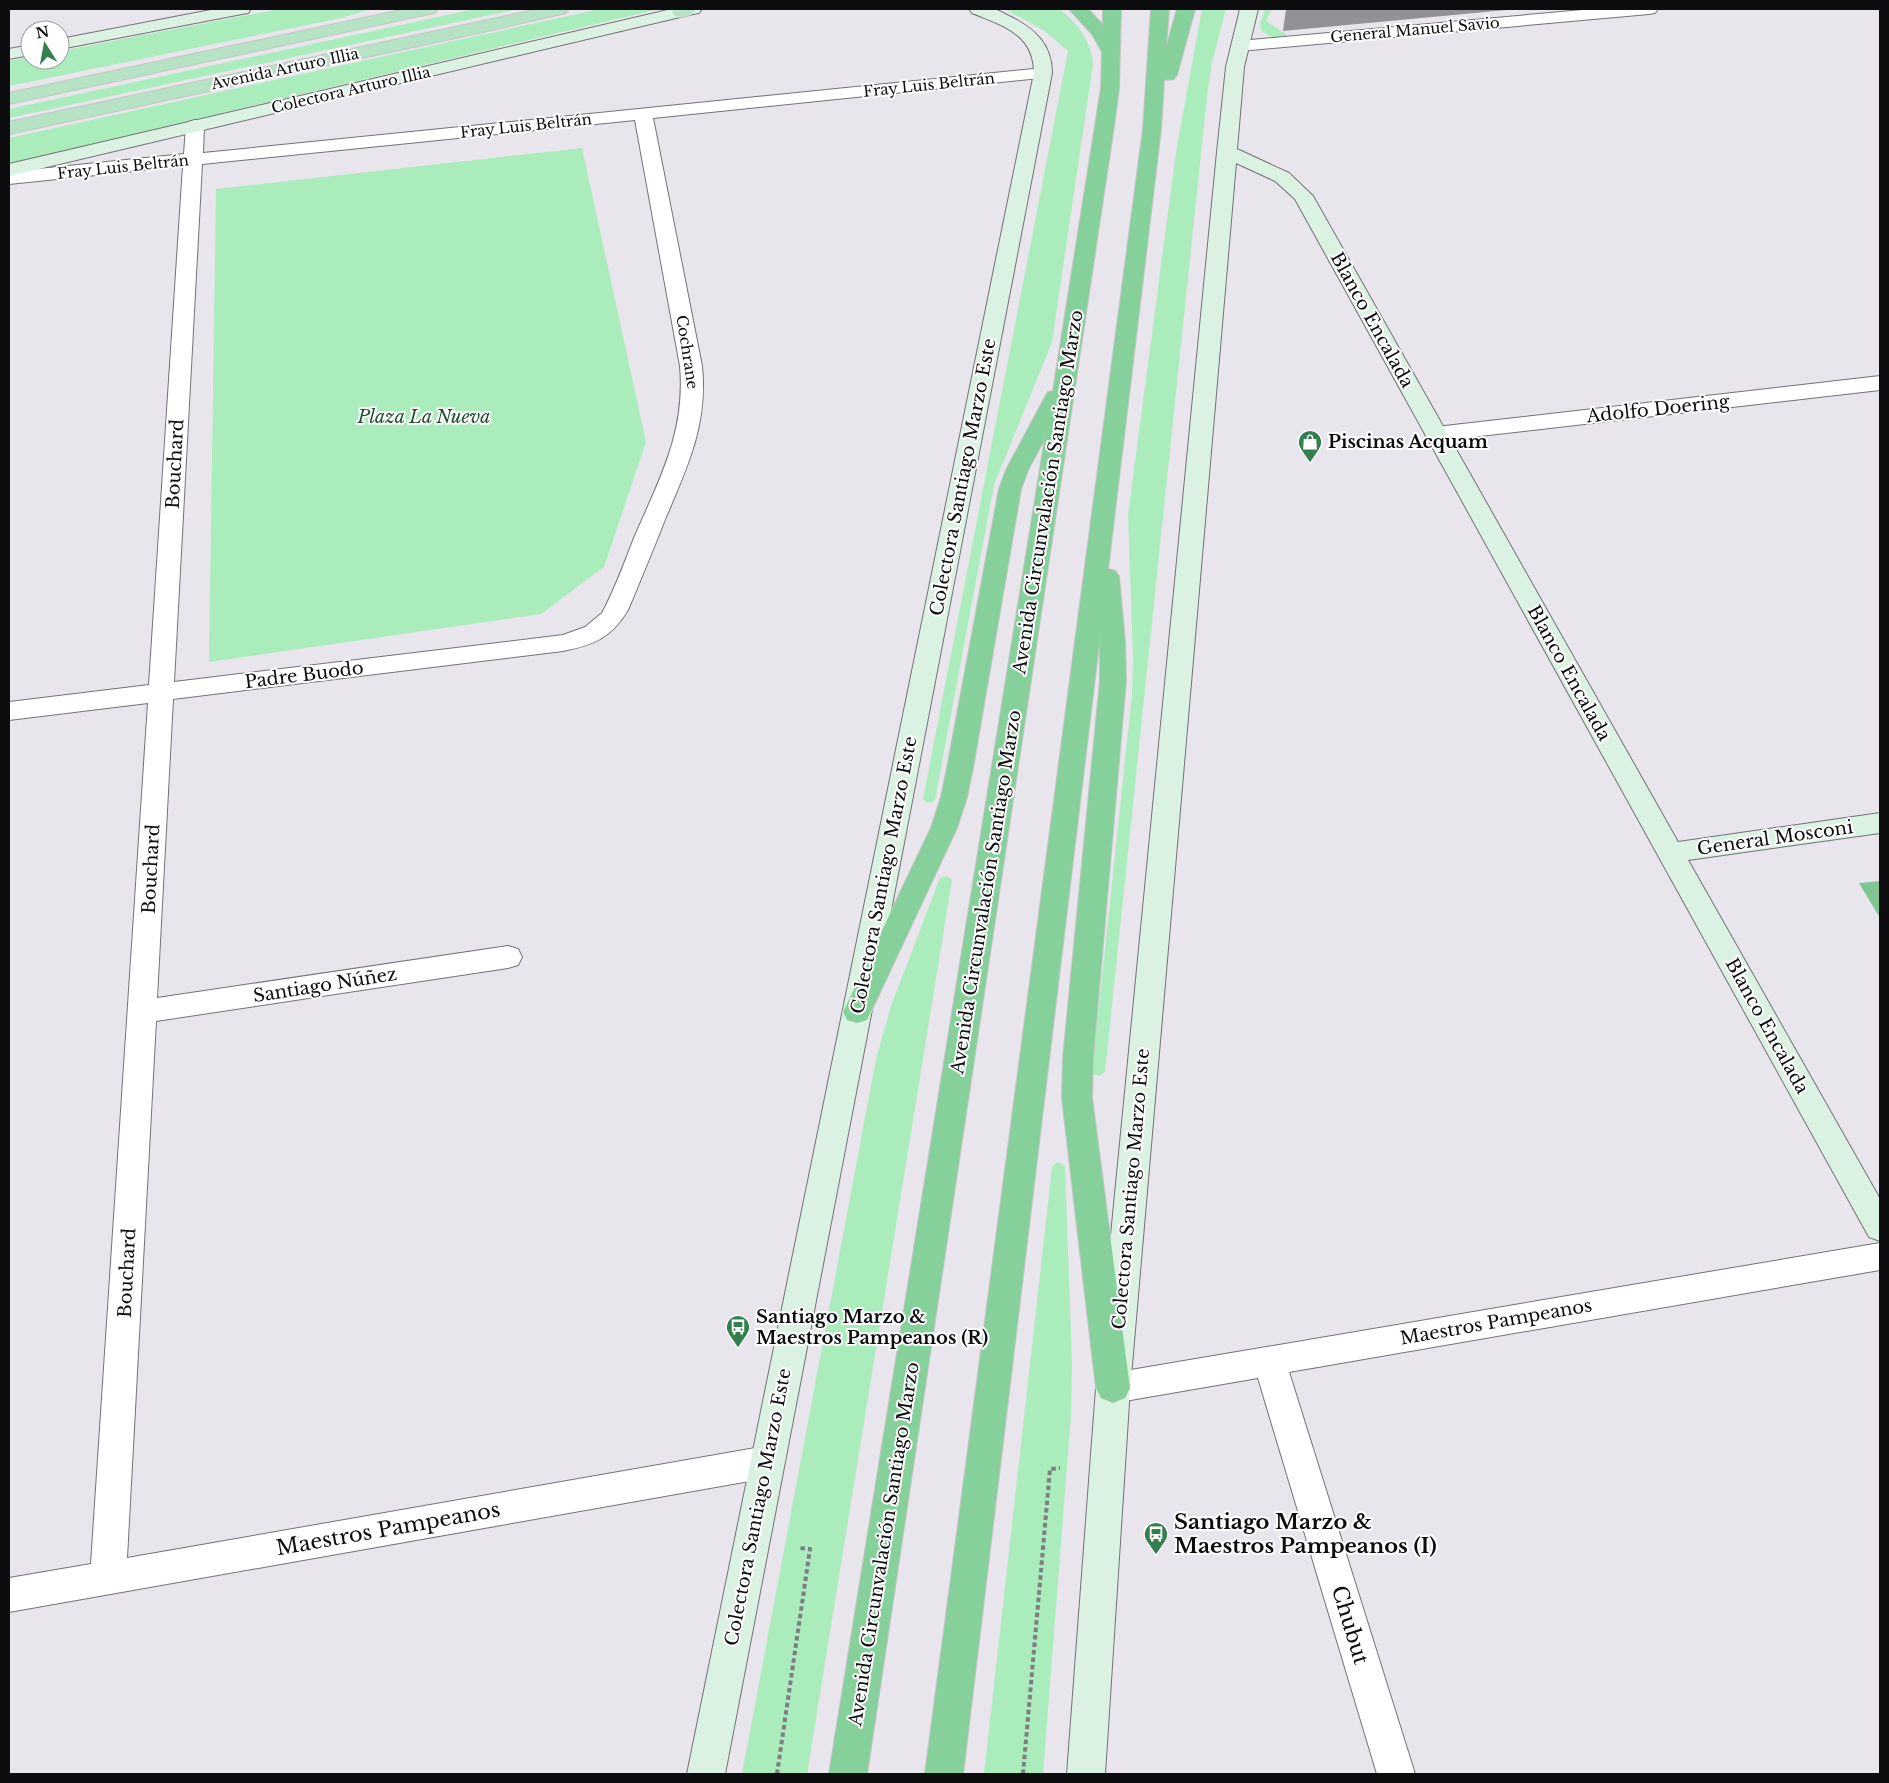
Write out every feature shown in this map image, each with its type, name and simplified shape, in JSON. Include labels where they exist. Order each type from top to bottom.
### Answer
[{"type":"highway","points":[[1078,9],[1099,31],[1112,52]]},
{"type":"highway","name":"Avenida Circunvalación Santiago Marzo","points":[[848,1774],[1105,126],[1112,52],[1112,9]]},
{"type":"highway","points":[[944,1774],[1152,129],[1160,9]]},
{"type":"highway","points":[[1152,129],[1186,9]]},
{"type":"highway","points":[[856,1012],[944,828],[960,768],[1010,489],[1021,461],[1065,381]]},
{"type":"highway","points":[[1103,520],[1113,642],[1113,681],[1078,1058],[1077,1098],[1078,1119],[1112,1388]]},
{"type":"main road","points":[[336,30],[390,9]]},
{"type":"main road","name":"Avenida Arturo Illia","points":[[9,99],[429,9]]},
{"type":"main road","name":"Avenida Arturo Illia","points":[[9,128],[470,30],[560,9]]},
{"type":"street","points":[[70,42],[242,9]]},
{"type":"street","name":"Colectora Santiago Marzo Este","points":[[706,1774],[1043,73],[1044,59],[1042,52],[1032,39],[1017,28],[978,9]]},
{"type":"street","name":"Colectora Santiago Marzo Este","points":[[1086,1774],[1112,1388],[1233,82],[1249,9]]},
{"type":"street","name":"General Manuel Savio","points":[[1240,46],[1649,9]]},
{"type":"street","name":"Colectora Arturo Illia","points":[[9,170],[687,10]]},
{"type":"street","name":"Fray Luis Beltrán","points":[[9,178],[1043,73]]},
{"type":"street","name":"Cochrane","points":[[598,632],[606,625],[616,610],[681,453],[693,409],[694,394],[691,366],[643,114]]},
{"type":"street","name":"Bouchard","points":[[108,1578],[195,126]]},
{"type":"street","name":"Blanco Encalada","points":[[1227,152],[1282,177],[1303,196],[1880,1228]]},
{"type":"street","name":"Adolfo Doering","points":[[1436,434],[1880,383]]},
{"type":"street","name":"Padre Buodo","points":[[9,711],[562,643],[587,638],[598,632]]},
{"type":"street","name":"General Mosconi","points":[[1670,853],[1880,823]]},
{"type":"street","name":"Santiago Núñez","points":[[142,1012],[508,957]]},
{"type":"street","name":"Maestros Pampeanos","points":[[1112,1388],[1880,1256]]},
{"type":"street","name":"Chubut","points":[[1268,1361],[1396,1774]]},
{"type":"street","name":"Maestros Pampeanos","points":[[9,1596],[767,1462]]},
{"type":"path","points":[[1023,1774],[1050,1469],[1068,1468]]},
{"type":"path","points":[[777,1774],[810,1549]]},
{"type":"green space","points":[[280,9],[371,9],[341,18],[9,86],[9,61],[20,59],[20,70],[70,70],[70,49]]},
{"type":"green space","points":[[475,9],[518,9],[9,118],[9,109]]},
{"type":"green space","points":[[600,9],[659,9],[9,164],[9,138]]},
{"type":"green space","points":[[1005,9],[1060,9],[1072,20],[1087,41],[1093,64],[1052,342],[994,485],[935,800],[930,803],[923,799],[1068,51],[1043,30]]},
{"type":"green space","points":[[1202,9],[1226,9],[1212,62],[1207,96],[1105,1072],[1099,1076],[1093,1074],[1092,1071],[1132,695],[1133,658],[1128,515],[1176,152]]},
{"type":"green space","points":[[1265,9],[1272,9],[1266,21],[1290,37],[1272,37],[1261,31],[1260,25]]},
{"type":"green space","name":"Plaza La Nueva","points":[[582,148],[646,442],[604,567],[541,614],[209,662],[216,189]]},
{"type":"green space","points":[[947,876],[952,880],[807,1774],[742,1774],[876,1059],[891,1006],[940,878]]},
{"type":"green space","points":[[1880,881],[1880,918],[1859,883]]},
{"type":"green space","points":[[1059,1162],[1065,1167],[1072,1363],[1071,1415],[1043,1774],[984,1774],[1052,1168],[1054,1164]]},
{"type":"place","name":"Piscinas Acquam","points":[[1310,463]]},
{"type":"place","name":"Santiago Marzo & Maestros Pampeanos (R)","points":[[738,1348]]},
{"type":"place","name":"Santiago Marzo & Maestros Pampeanos (I)","points":[[1156,1555]]}]
